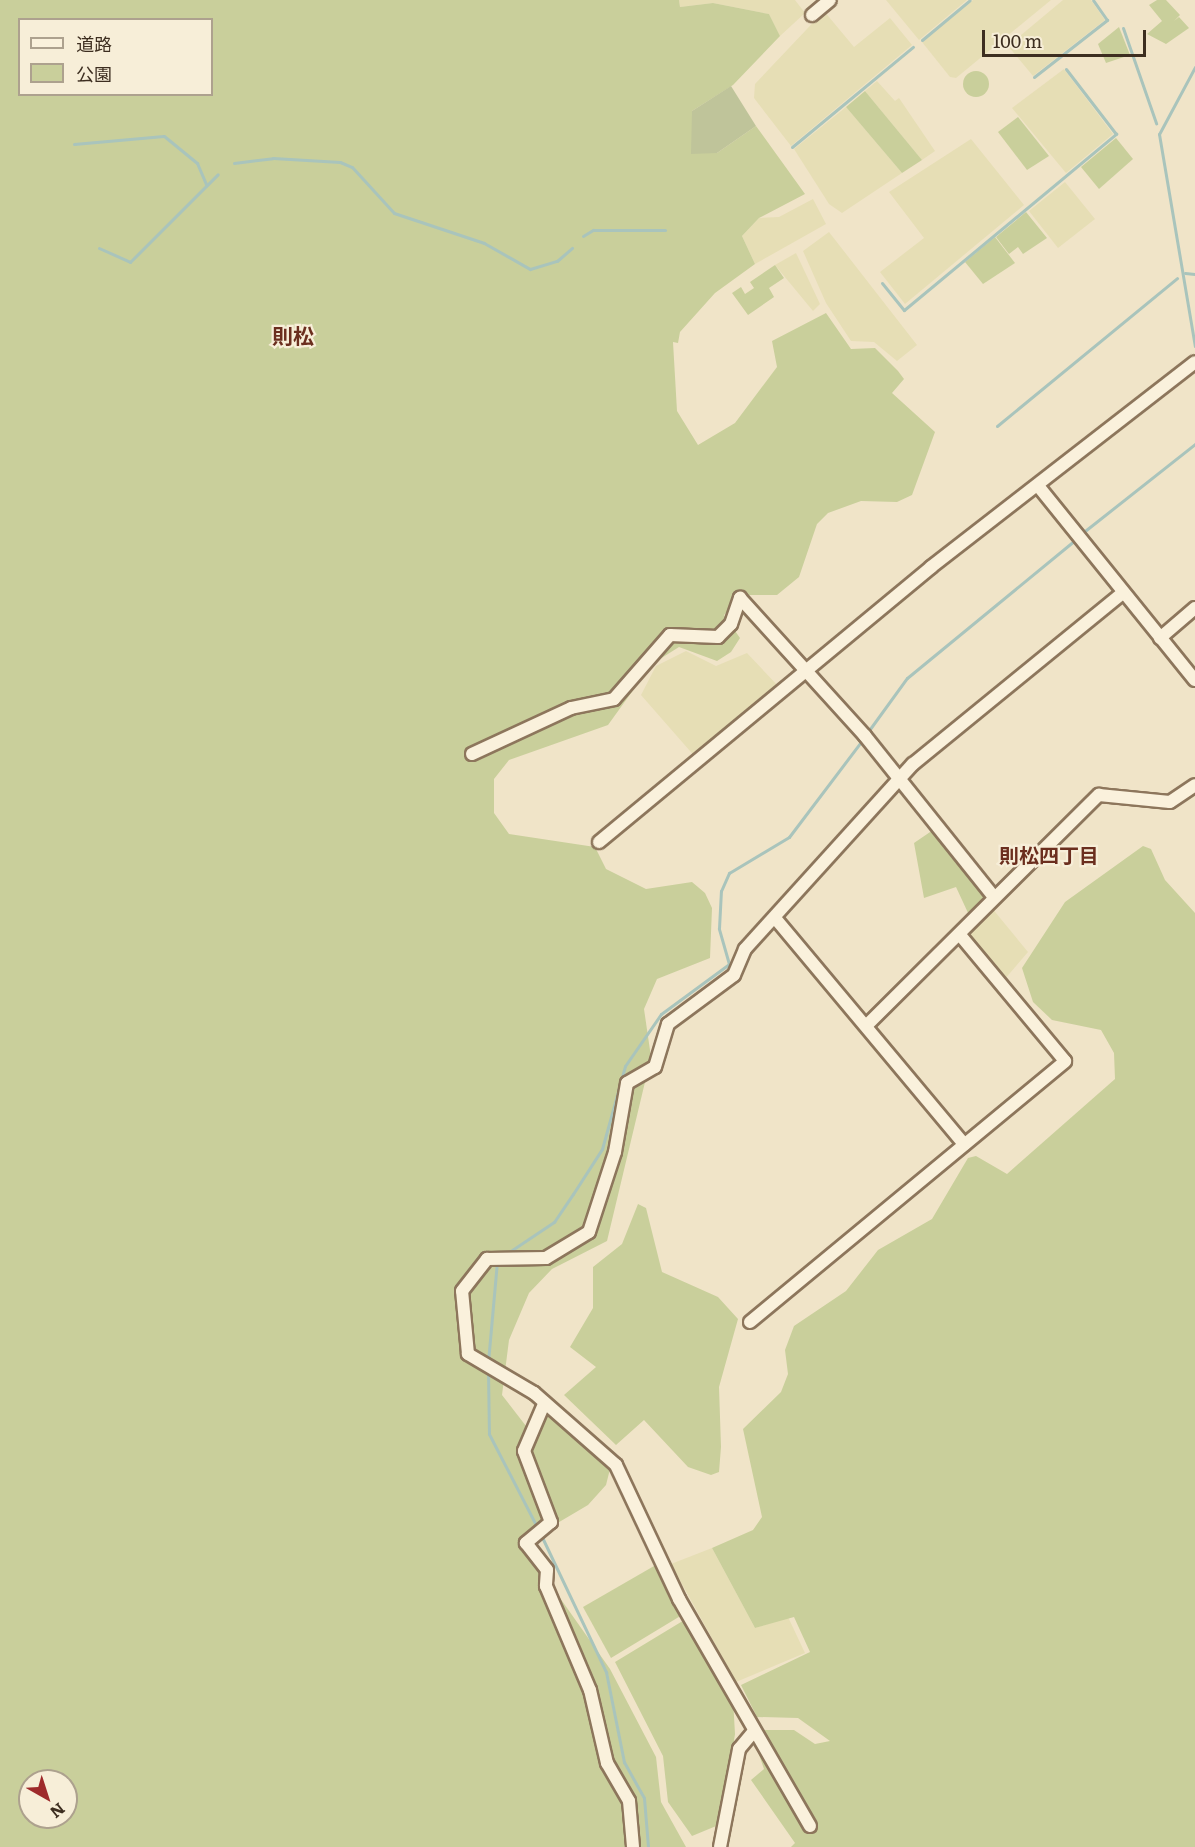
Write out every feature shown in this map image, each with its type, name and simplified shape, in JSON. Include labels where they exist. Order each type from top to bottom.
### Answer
[{"type":"street","points":[[812,15],[830,0]]},
{"type":"street","points":[[599,842],[807,674],[931,567],[1039,487],[1195,362]]},
{"type":"street","points":[[1039,487],[1195,680]]},
{"type":"street","points":[[810,1826],[679,1599],[616,1465],[544,1404],[468,1354],[462,1291],[487,1259],[546,1258],[590,1232],[615,1152],[627,1083],[655,1067],[668,1024],[734,975],[745,950],[878,798],[901,780],[913,764],[1123,593]]},
{"type":"street","points":[[472,754],[571,708],[614,699],[670,635],[718,637],[731,624],[740,598],[901,780],[993,896]]},
{"type":"street","points":[[1160,639],[1195,608]]},
{"type":"street","points":[[867,1025],[961,936],[993,896],[1099,795],[1170,802],[1195,785]]},
{"type":"street","points":[[775,918],[867,1025],[964,1144]]},
{"type":"street","points":[[750,1322],[1065,1061],[961,936]]},
{"type":"street","points":[[544,1404],[524,1451],[551,1522],[526,1543],[547,1570],[546,1586],[590,1690],[607,1763],[629,1801],[633,1847]]},
{"type":"street","points":[[720,1847],[739,1749],[754,1731]]},
{"type":"shaded area","points":[[679,0],[795,0],[805,13],[780,36],[769,14],[713,3],[680,7]]},
{"type":"shaded area","points":[[886,0],[967,0],[919,40]]},
{"type":"shaded area","points":[[973,0],[1051,0],[956,78],[950,77],[922,42]]},
{"type":"shaded area","points":[[1063,0],[1091,0],[1105,20],[1033,76],[1008,46]]},
{"type":"shaded area","points":[[824,11],[854,47],[890,18],[912,45],[791,146],[754,98],[755,84]]},
{"type":"shaded area","points":[[1064,69],[1113,134],[1066,173],[1012,108]]},
{"type":"shaded area","points":[[877,81],[895,101],[899,98],[935,151],[922,160],[865,91]]},
{"type":"shaded area","points":[[846,107],[902,173],[842,213],[829,204],[794,149]]},
{"type":"shaded area","points":[[971,139],[1024,205],[905,304],[880,272],[924,238],[889,192]]},
{"type":"shaded area","points":[[1065,182],[1095,219],[1058,248],[1029,211]]},
{"type":"shaded area","points":[[813,199],[826,224],[755,264],[742,236],[759,218],[779,217]]},
{"type":"shaded area","points":[[829,232],[917,345],[897,361],[874,342],[851,341],[826,303],[803,251]]},
{"type":"shaded area","points":[[796,253],[820,304],[813,311],[775,265]]},
{"type":"shaded area","points":[[686,651],[716,666],[747,653],[780,688],[697,759],[641,695],[656,666]]},
{"type":"shaded area","points":[[991,907],[1028,952],[1004,980],[966,934]]},
{"type":"shaded area","points":[[712,1548],[755,1628],[788,1617],[805,1653],[736,1682],[671,1564]]},
{"type":"green space","points":[[0,0],[679,0],[680,7],[713,3],[769,14],[780,36],[733,85],[692,111],[717,153],[756,126],[805,194],[759,218],[742,236],[755,264],[715,293],[680,332],[678,343],[673,342],[677,411],[698,445],[735,423],[777,367],[772,341],[826,313],[851,349],[875,348],[898,371],[904,379],[892,393],[935,432],[912,495],[897,502],[861,501],[828,513],[817,524],[799,577],[777,595],[744,595],[724,615],[740,638],[731,652],[717,661],[679,647],[652,664],[608,725],[509,760],[494,779],[494,813],[509,834],[595,847],[606,869],[646,889],[692,882],[705,893],[712,908],[710,958],[657,979],[644,1009],[651,1057],[607,1241],[552,1269],[529,1293],[509,1340],[502,1395],[526,1426],[550,1403],[613,1457],[606,1485],[588,1505],[522,1544],[610,1669],[656,1757],[661,1802],[686,1847],[0,1847]]},
{"type":"green space","points":[[1157,0],[1166,0],[1180,15],[1174,21],[1179,17],[1189,28],[1166,44],[1147,34],[1162,21],[1149,5]]},
{"type":"green space","points":[[1119,27],[1130,55],[1106,63],[1098,44]]},
{"type":"green space","points":[[976,71],[985,75],[989,84],[985,93],[976,97],[967,93],[963,84],[967,75]]},
{"type":"green space","points":[[731,86],[756,126],[717,153],[691,154],[692,111]]},
{"type":"green space","points":[[865,91],[922,160],[902,173],[846,107]]},
{"type":"green space","points":[[1018,117],[1049,156],[1027,170],[998,132]]},
{"type":"green space","points":[[1116,138],[1133,159],[1099,189],[1081,167]]},
{"type":"green space","points":[[1026,212],[1047,238],[1023,254],[1018,247],[1009,254],[996,237]]},
{"type":"green space","points":[[995,237],[1015,263],[983,284],[965,262]]},
{"type":"green space","points":[[775,265],[784,278],[769,288],[774,297],[748,315],[732,293],[741,287],[745,294],[754,288],[750,282]]},
{"type":"green space","points":[[936,828],[988,896],[969,915],[956,887],[924,898],[914,843]]},
{"type":"green space","points":[[1143,846],[1151,849],[1165,880],[1195,913],[1195,1847],[791,1847],[795,1843],[751,1780],[764,1769],[756,1746],[764,1730],[794,1730],[815,1744],[830,1741],[798,1718],[757,1717],[741,1685],[810,1652],[794,1617],[755,1628],[712,1548],[753,1530],[762,1517],[743,1429],[781,1392],[788,1374],[785,1350],[794,1326],[846,1291],[878,1250],[932,1219],[968,1158],[976,1156],[1007,1174],[1115,1079],[1114,1053],[1101,1030],[1052,1020],[1033,1002],[1022,968],[1065,902]]},
{"type":"green space","points":[[638,1204],[646,1208],[662,1272],[718,1297],[738,1319],[719,1387],[721,1447],[719,1472],[711,1475],[688,1467],[644,1420],[616,1445],[564,1395],[596,1367],[570,1347],[593,1308],[593,1267],[622,1244]]},
{"type":"green space","points":[[661,1562],[687,1612],[611,1658],[583,1607]]},
{"type":"green space","points":[[686,1619],[733,1699],[735,1734],[721,1824],[692,1836],[668,1802],[663,1756],[615,1662]]},
{"type":"waterway","points":[[922,40],[970,0]]},
{"type":"waterway","points":[[1034,77],[1107,20],[1093,0]]},
{"type":"waterway","points":[[1123,28],[1156,123]]},
{"type":"waterway","points":[[792,147],[913,47]]},
{"type":"waterway","points":[[1195,67],[1159,134],[1195,346]]},
{"type":"waterway","points":[[882,283],[904,310],[1116,134],[1066,69]]},
{"type":"waterway","points":[[74,144],[164,136],[197,163],[206,184]]},
{"type":"waterway","points":[[234,163],[273,158],[340,162],[352,167],[394,213],[484,243],[530,269],[557,261],[572,248]]},
{"type":"waterway","points":[[99,248],[130,262],[218,174]]},
{"type":"waterway","points":[[583,236],[593,230],[665,230]]},
{"type":"waterway","points":[[1185,273],[1195,274]]},
{"type":"waterway","points":[[997,426],[1177,278]]},
{"type":"waterway","points":[[1081,534],[1195,444]]},
{"type":"waterway","points":[[867,733],[907,678],[1076,539]]},
{"type":"waterway","points":[[506,1254],[554,1222],[573,1194],[602,1149],[625,1066],[661,1014],[729,964],[719,928],[721,891],[729,873],[789,837],[863,739]]},
{"type":"waterway","points":[[488,1362],[497,1261]]},
{"type":"waterway","points":[[488,1372],[489,1434],[538,1529]]},
{"type":"waterway","points":[[541,1535],[606,1672],[624,1762],[644,1798],[648,1847]]},
{"type":"district","name":"則松","points":[[293,335]]},
{"type":"district","name":"則松四丁目","points":[[1049,854]]}]
